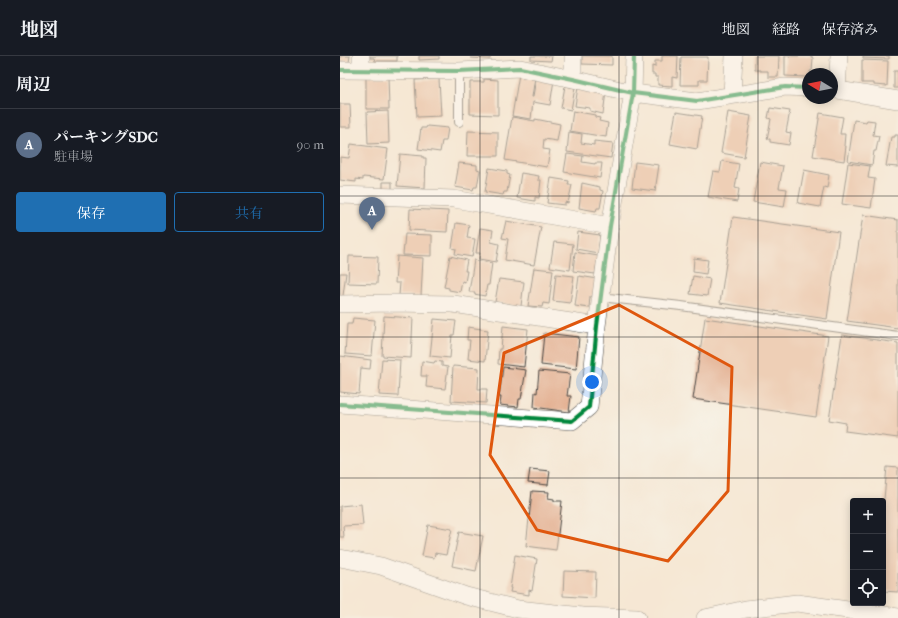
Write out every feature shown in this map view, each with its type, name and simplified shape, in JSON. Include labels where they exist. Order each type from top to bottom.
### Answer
[{"type":"street","points":[[573,56],[573,79]]},
{"type":"street","points":[[340,404],[572,421],[589,407],[600,297],[610,226],[633,94],[634,56]]},
{"type":"street","points":[[732,95],[734,56]]},
{"type":"street","points":[[838,68],[839,56]]},
{"type":"street","points":[[340,70],[361,63],[459,64],[520,68],[633,94],[697,101],[785,87],[802,88]]},
{"type":"street","points":[[838,90],[898,100]]},
{"type":"street","points":[[340,195],[454,199],[610,226]]},
{"type":"street","points":[[340,304],[453,304],[597,326]]},
{"type":"street","points":[[340,558],[382,566],[466,596],[518,609],[582,616],[637,618]]},
{"type":"street","points":[[705,618],[797,602],[898,617]]},
{"type":"lane","points":[[459,64],[459,122]]},
{"type":"lane","points":[[600,297],[681,306],[898,336]]},
{"type":"highlighted area","points":[[619,305],[732,367],[728,491],[668,561],[537,530],[490,455],[504,353]]},
{"type":"building","points":[[340,56],[350,56],[349,62],[340,61]]},
{"type":"building","points":[[370,56],[397,56],[397,61],[375,61],[374,58],[370,58]]},
{"type":"building","points":[[419,56],[439,56],[439,59],[419,60]]},
{"type":"building","points":[[471,56],[490,56],[490,59],[471,58]]},
{"type":"building","points":[[531,56],[552,56],[551,61],[531,60]]},
{"type":"building","points":[[582,56],[612,56],[612,65],[582,64]]},
{"type":"building","points":[[662,56],[678,56],[677,78],[672,77],[672,86],[658,85],[658,77],[655,77],[655,74],[652,74],[652,66],[655,67],[655,61],[662,61]]},
{"type":"building","points":[[755,56],[779,56],[778,77],[768,77],[768,71],[755,70]]},
{"type":"building","points":[[785,56],[812,56],[812,68],[802,68],[802,77],[785,76]]},
{"type":"building","points":[[863,56],[889,56],[889,59],[863,58]]},
{"type":"building","points":[[681,57],[708,57],[707,80],[699,80],[699,85],[680,85]]},
{"type":"building","points":[[862,60],[888,61],[887,86],[874,85],[874,83],[862,83]]},
{"type":"building","points":[[894,71],[898,71],[898,88],[894,88]]},
{"type":"building","points":[[519,74],[535,77],[532,97],[536,77],[554,80],[550,105],[533,102],[531,119],[512,116]]},
{"type":"building","points":[[388,76],[389,109],[366,109],[366,77]]},
{"type":"building","points":[[439,79],[441,116],[417,117],[415,80]]},
{"type":"building","points":[[484,79],[498,80],[498,115],[470,114],[470,82],[484,82]]},
{"type":"building","points":[[565,86],[575,88],[571,110],[561,108]]},
{"type":"building","points":[[578,87],[606,92],[603,114],[590,111],[590,108],[575,106]]},
{"type":"building","points":[[340,104],[350,104],[351,127],[340,127]]},
{"type":"building","points":[[770,108],[790,111],[786,132],[791,133],[789,145],[770,142],[770,139],[767,139],[771,119],[768,118]]},
{"type":"building","points":[[388,111],[389,143],[368,144],[367,112]]},
{"type":"building","points":[[573,111],[595,115],[595,117],[600,118],[599,121],[608,123],[606,137],[570,131]]},
{"type":"building","points":[[676,112],[702,116],[697,149],[670,144]]},
{"type":"building","points":[[728,112],[751,116],[744,157],[721,153]]},
{"type":"building","points":[[820,113],[843,117],[840,134],[845,134],[844,146],[846,146],[844,161],[813,156]]},
{"type":"building","points":[[512,117],[535,121],[535,119],[560,124],[557,141],[544,139],[543,149],[550,150],[547,167],[505,160]]},
{"type":"building","points":[[854,120],[866,122],[867,120],[875,121],[873,135],[879,136],[876,151],[874,151],[872,165],[848,161]]},
{"type":"building","points":[[427,126],[448,128],[446,141],[442,141],[440,152],[418,149],[421,128],[426,128]]},
{"type":"building","points":[[468,131],[498,132],[498,156],[467,156]]},
{"type":"building","points":[[569,132],[582,134],[581,143],[594,145],[594,141],[613,143],[611,158],[567,152]]},
{"type":"building","points":[[895,135],[898,135],[898,167],[886,166],[891,137],[895,137]]},
{"type":"building","points":[[351,144],[388,149],[384,179],[363,177],[363,180],[356,179],[356,182],[340,180],[340,157],[349,158]]},
{"type":"building","points":[[400,154],[423,156],[423,158],[426,158],[425,188],[397,186]]},
{"type":"building","points":[[567,154],[583,156],[582,162],[595,164],[602,163],[600,178],[564,172]]},
{"type":"building","points":[[722,161],[739,164],[735,188],[739,189],[737,202],[708,197],[713,171],[720,172]]},
{"type":"building","points":[[635,162],[659,165],[655,191],[632,188]]},
{"type":"building","points":[[760,162],[783,166],[779,188],[787,189],[784,207],[753,202]]},
{"type":"building","points":[[459,163],[477,165],[477,169],[480,170],[477,187],[474,187],[473,190],[455,187]]},
{"type":"building","points":[[848,163],[870,166],[868,178],[875,179],[871,208],[842,204]]},
{"type":"building","points":[[489,168],[507,171],[507,174],[510,175],[507,192],[504,192],[503,195],[485,192]]},
{"type":"building","points":[[804,170],[829,175],[827,188],[824,187],[820,207],[798,203]]},
{"type":"building","points":[[521,173],[539,176],[538,180],[541,180],[539,198],[535,197],[535,201],[517,198]]},
{"type":"building","points":[[551,178],[569,181],[568,185],[572,185],[568,203],[565,202],[565,205],[547,203]]},
{"type":"building","points":[[383,182],[392,182],[392,191],[383,190]]},
{"type":"building","points":[[582,183],[600,187],[600,190],[603,191],[600,208],[597,208],[596,211],[579,208]]},
{"type":"building","points":[[410,209],[448,211],[447,232],[409,230]]},
{"type":"building","points":[[863,215],[898,220],[898,328],[847,321]]},
{"type":"building","points":[[733,217],[839,232],[827,319],[720,303]]},
{"type":"building","points":[[506,221],[541,227],[534,265],[505,260],[508,239],[502,238]]},
{"type":"building","points":[[456,223],[469,225],[467,238],[475,239],[472,257],[455,254],[456,249],[452,248]]},
{"type":"building","points":[[480,228],[493,230],[491,242],[499,244],[496,262],[479,259],[480,253],[476,253]]},
{"type":"building","points":[[578,232],[600,235],[598,253],[576,249]]},
{"type":"building","points":[[405,234],[432,235],[432,256],[403,255]]},
{"type":"building","points":[[554,242],[573,244],[570,270],[550,267]]},
{"type":"building","points":[[575,252],[598,256],[595,274],[573,271]]},
{"type":"building","points":[[349,256],[378,257],[377,284],[348,283]]},
{"type":"building","points":[[397,256],[423,258],[421,296],[399,295],[400,283],[395,283]]},
{"type":"building","points":[[450,256],[467,260],[465,282],[462,281],[460,292],[449,290],[449,288],[444,287]]},
{"type":"building","points":[[694,258],[708,260],[706,274],[693,272]]},
{"type":"building","points":[[474,260],[492,263],[489,285],[487,285],[485,296],[474,294],[475,292],[469,292]]},
{"type":"building","points":[[534,268],[553,270],[549,304],[543,303],[542,307],[528,306]]},
{"type":"building","points":[[340,273],[346,273],[342,303],[340,302]]},
{"type":"building","points":[[556,274],[574,276],[570,303],[553,301]]},
{"type":"building","points":[[579,276],[598,279],[595,297],[590,296],[589,308],[575,306]]},
{"type":"building","points":[[693,276],[710,279],[707,296],[690,294]]},
{"type":"building","points":[[499,279],[524,282],[521,306],[495,302]]},
{"type":"building","points":[[384,316],[413,318],[411,358],[382,356]]},
{"type":"building","points":[[353,318],[375,320],[372,356],[345,354],[347,324],[352,324]]},
{"type":"building","points":[[705,318],[828,336],[816,417],[693,399]]},
{"type":"building","points":[[434,319],[456,321],[454,335],[452,335],[450,358],[430,356]]},
{"type":"building","points":[[503,326],[528,329],[524,367],[498,364]]},
{"type":"building","points":[[468,327],[488,330],[485,361],[468,359],[470,340],[467,340]]},
{"type":"building","points":[[544,333],[579,337],[576,369],[541,365]]},
{"type":"building","points":[[842,335],[898,343],[898,438],[845,431],[846,423],[829,420]]},
{"type":"building","points":[[340,356],[371,360],[370,369],[361,368],[359,394],[340,392]]},
{"type":"building","points":[[382,359],[400,360],[398,396],[379,395]]},
{"type":"building","points":[[422,361],[434,363],[435,361],[442,362],[442,366],[448,367],[445,389],[426,387],[427,376],[421,376]]},
{"type":"building","points":[[453,366],[479,368],[478,389],[487,389],[486,403],[451,401]]},
{"type":"building","points":[[503,367],[526,370],[521,399],[519,399],[518,407],[500,405],[501,397],[499,397]]},
{"type":"building","points":[[539,371],[570,374],[567,396],[571,396],[569,412],[534,407]]},
{"type":"building","points":[[887,467],[898,468],[898,592],[886,591],[886,498],[884,498]]},
{"type":"building","points":[[530,469],[550,471],[548,485],[528,483]]},
{"type":"building","points":[[532,491],[549,492],[548,498],[554,499],[554,501],[562,501],[556,550],[526,546]]},
{"type":"building","points":[[361,504],[363,525],[343,526],[344,537],[340,537],[340,506]]},
{"type":"building","points":[[428,525],[452,529],[446,555],[435,553],[434,558],[422,556]]},
{"type":"building","points":[[459,532],[483,536],[476,571],[452,566]]},
{"type":"building","points":[[515,555],[537,559],[532,591],[529,590],[529,595],[510,592]]},
{"type":"building","points":[[564,571],[596,572],[595,598],[563,596]]},
{"type":"cycle path","points":[[340,404],[572,421],[589,407],[597,326],[610,226],[633,93],[634,56]]},
{"type":"cycle path","points":[[340,70],[459,71],[520,68],[633,93],[697,101],[785,87],[802,88]]},
{"type":"place","name":"パーキングSDC","points":[[372,230]]}]
